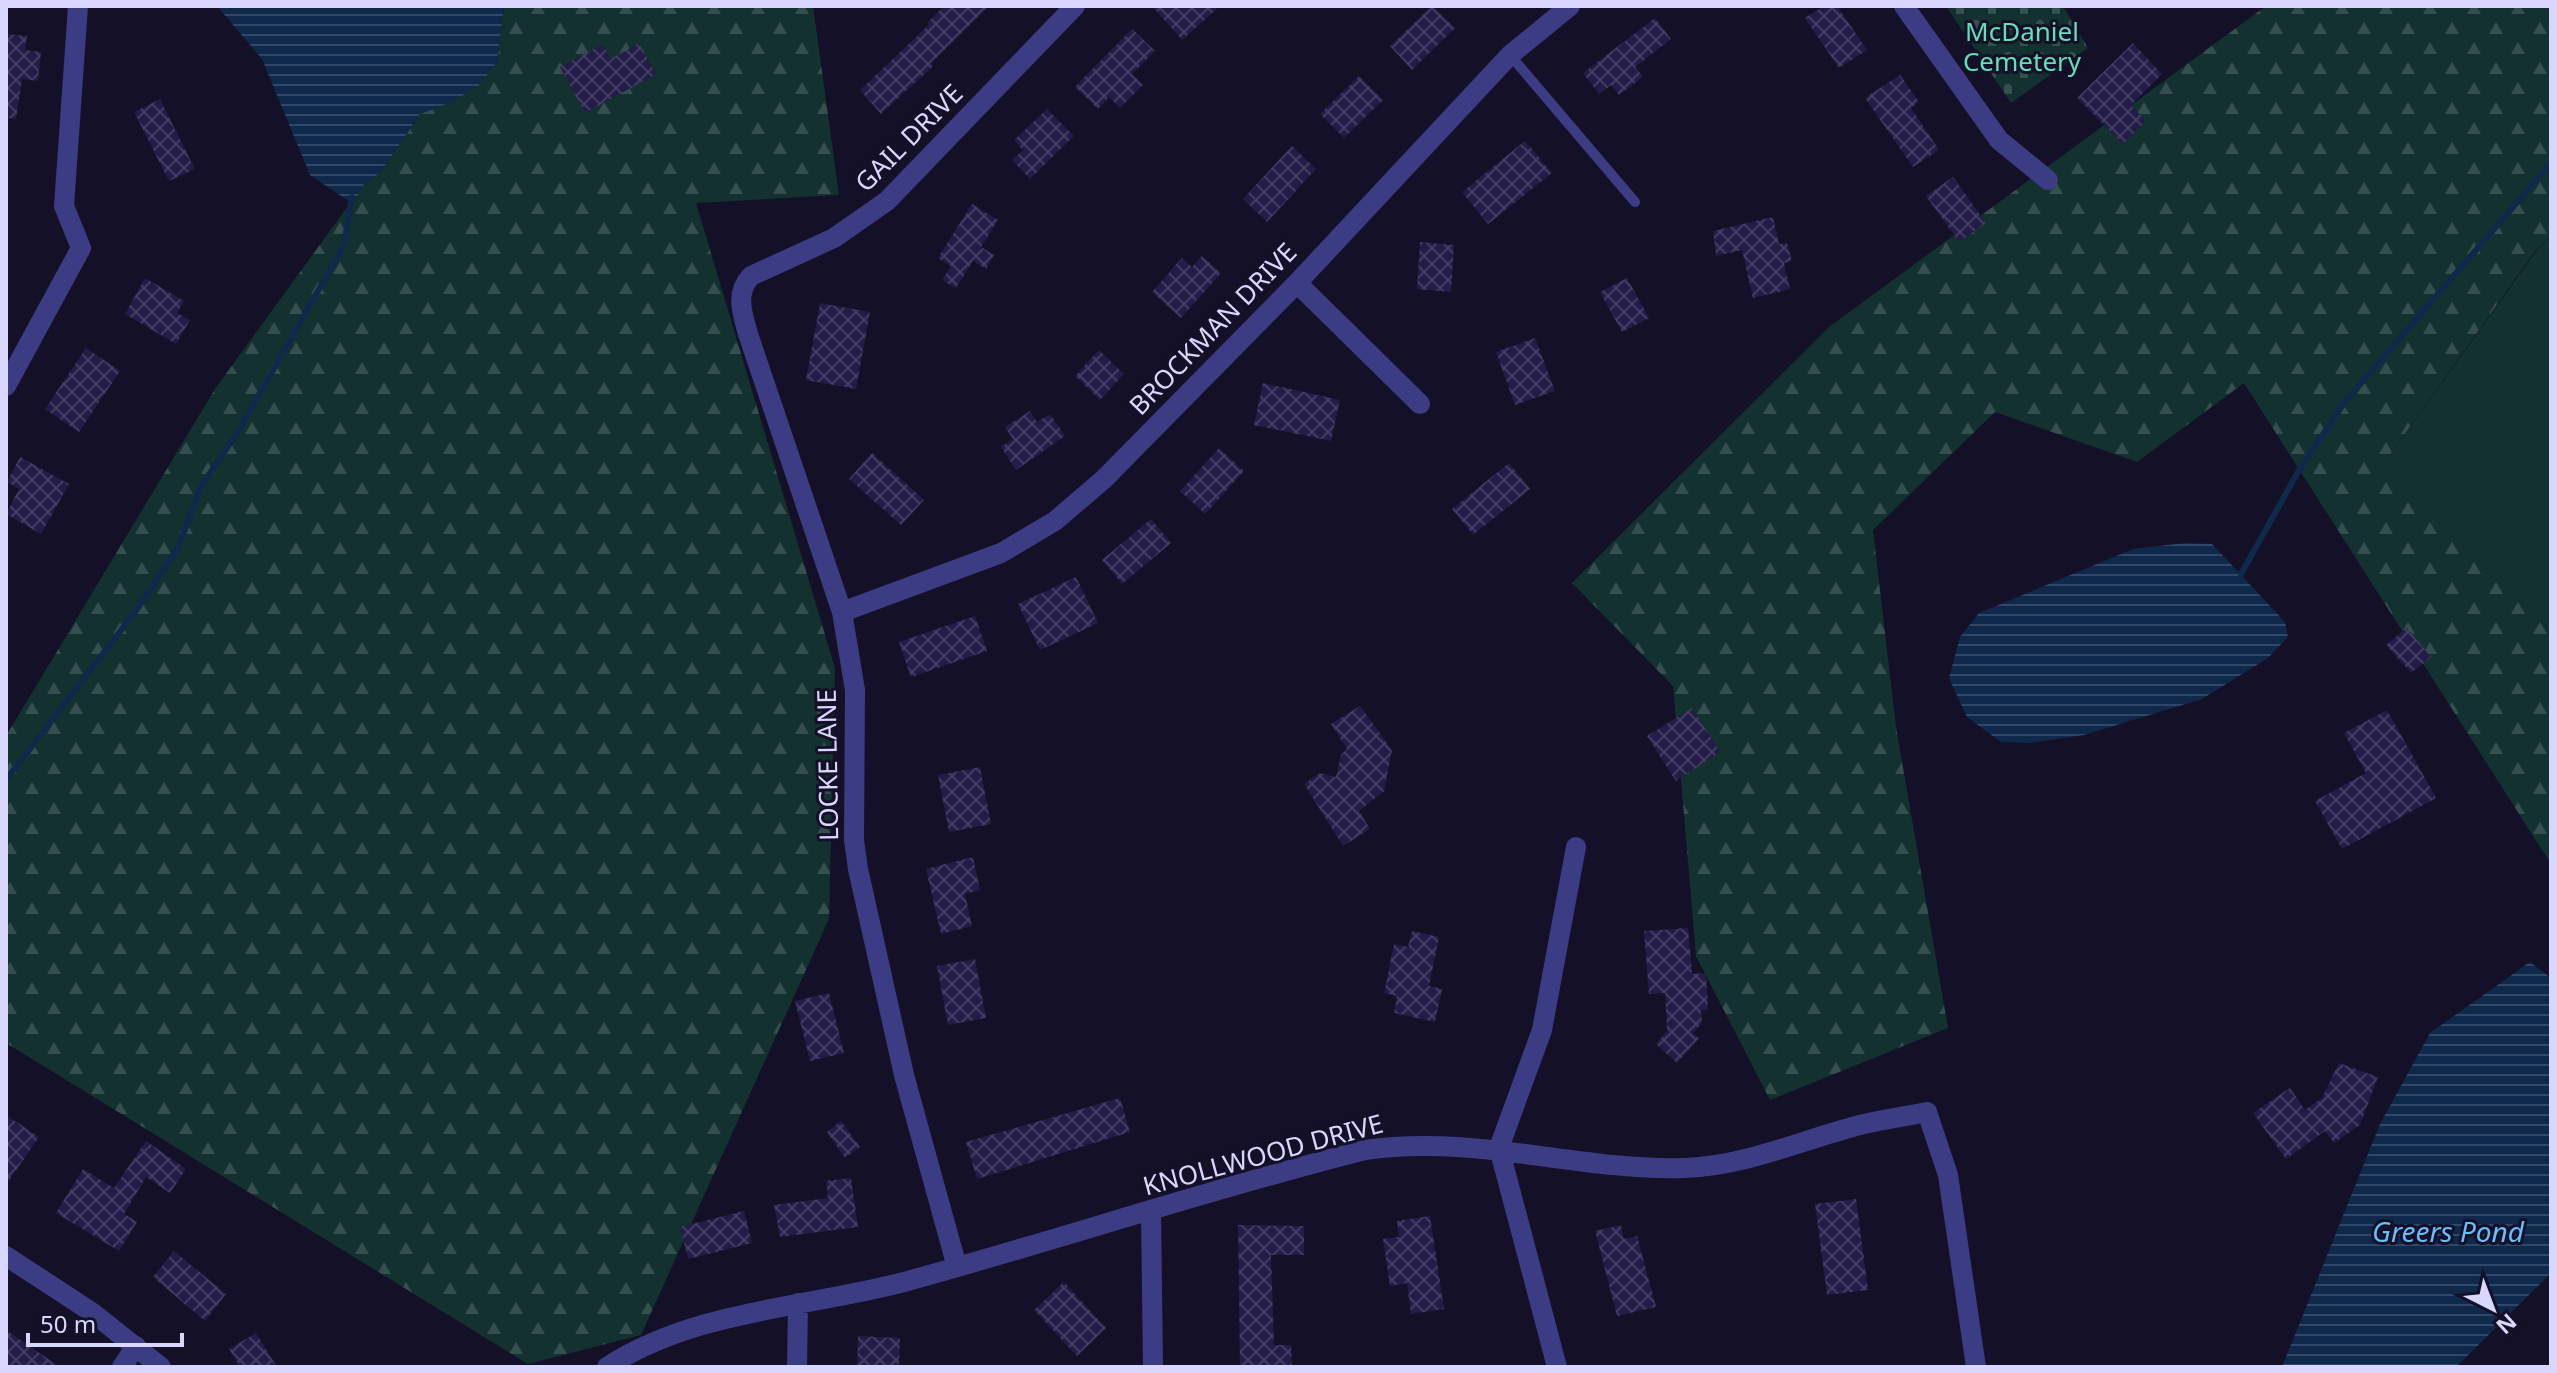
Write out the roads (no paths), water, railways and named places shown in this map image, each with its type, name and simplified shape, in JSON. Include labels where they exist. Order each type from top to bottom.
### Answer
[{"type":"street","points":[[6,386],[81,248],[64,206],[78,6]]},
{"type":"street","name":"GAIL DRIVE","points":[[756,273],[834,238],[887,201],[1075,6]]},
{"type":"street","name":"BROCKMAN DRIVE","points":[[842,612],[1001,553],[1055,521],[1104,479],[1297,283],[1510,55],[1570,6]]},
{"type":"street","points":[[1904,6],[1999,140],[2048,180]]},
{"type":"street","name":"LOCKE LANE","points":[[756,273],[742,286],[742,313],[842,612],[855,690],[854,840],[858,869],[886,1003],[957,1267]]},
{"type":"street","points":[[1297,283],[1420,404]]},
{"type":"street","points":[[1557,1367],[1499,1148],[1542,1030],[1576,847]]},
{"type":"street","name":"KNOLLWOOD DRIVE","points":[[607,1367],[644,1346],[702,1325],[957,1267],[1285,1170],[1365,1150],[1400,1145],[1499,1148],[1591,1163],[1688,1168],[1749,1158],[1858,1125],[1927,1112],[1948,1175],[1976,1367]]},
{"type":"street","points":[[1151,1212],[1153,1367]]},
{"type":"street","points":[[6,1256],[136,1346],[161,1367]]},
{"type":"street","points":[[797,1367],[798,1303]]},
{"type":"street","points":[[122,1367],[136,1346]]},
{"type":"lane","points":[[1510,55],[1635,202]]},
{"type":"water","points":[[217,6],[504,6],[497,62],[479,85],[454,101],[420,114],[381,172],[364,184],[353,204],[310,175],[262,59]]},
{"type":"water","points":[[2185,543],[2212,544],[2285,622],[2288,637],[2268,658],[2202,699],[2084,735],[2030,743],[2001,742],[1967,717],[1949,678],[1960,637],[1979,613],[2133,549]]},
{"type":"water","name":"Greers Pond","points":[[2530,962],[2551,978],[2551,1273],[2456,1367],[2282,1367],[2380,1124],[2430,1033]]},
{"type":"waterway","points":[[2241,574],[2298,472],[2344,403],[2551,163]]},
{"type":"waterway","points":[[6,780],[135,612],[178,548],[200,488],[239,430],[344,245],[352,197]]},
{"type":"park label","name":"McDaniel Cemetery","points":[[2022,47]]}]
